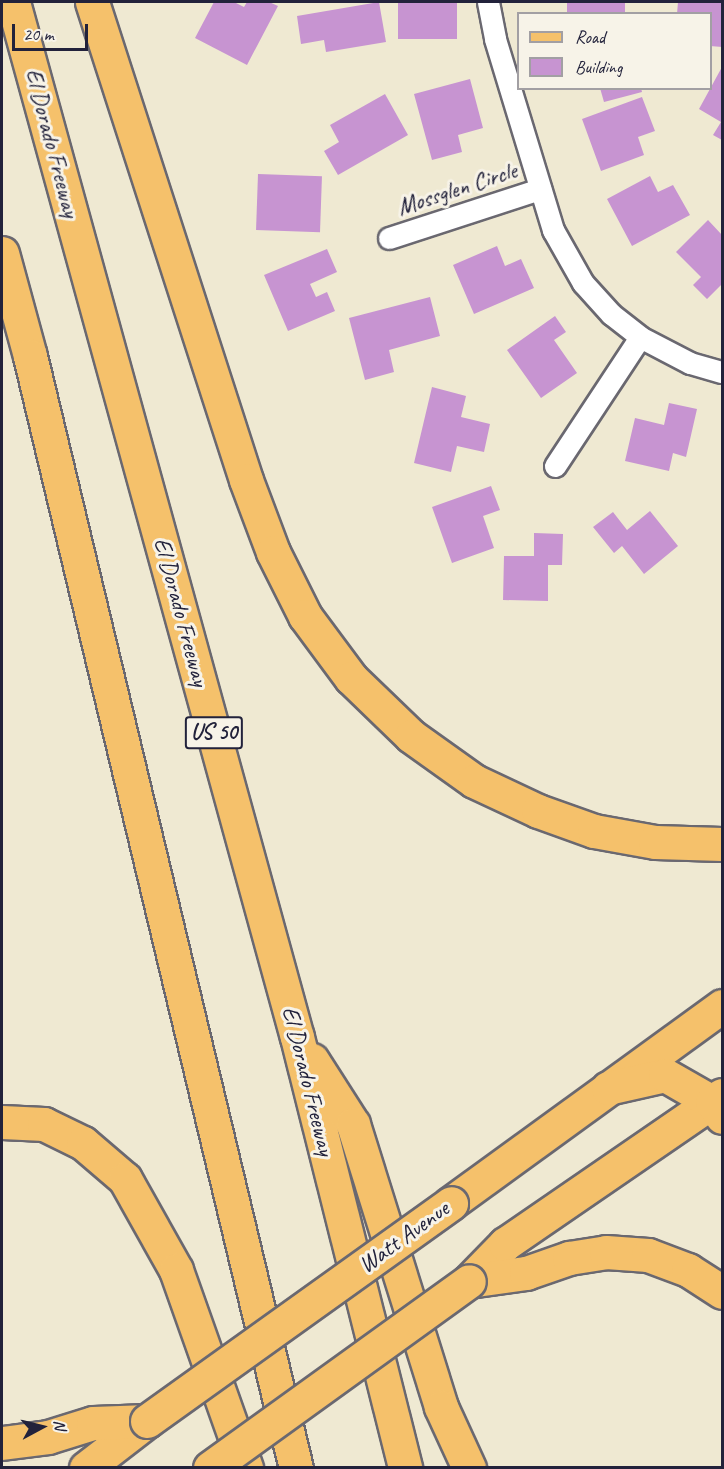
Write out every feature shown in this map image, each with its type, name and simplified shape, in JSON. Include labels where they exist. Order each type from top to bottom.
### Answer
[{"type":"main road","name":"El Dorado Freeway","points":[[13,2],[297,1036],[405,1467]]},
{"type":"main road","points":[[92,2],[246,480],[273,552],[305,616],[351,678],[420,742],[474,781],[538,811],[594,831],[655,842],[723,844]]},
{"type":"main road","points":[[2,253],[33,368],[296,1467]]},
{"type":"main road","name":"Watt Avenue","points":[[86,1467],[723,1006]]},
{"type":"main road","points":[[297,1036],[353,1124],[441,1407],[469,1467]]},
{"type":"main road","points":[[210,1467],[469,1281],[506,1244],[719,1104],[665,1075],[608,1088]]},
{"type":"main road","points":[[2,1122],[44,1124],[83,1143],[125,1179],[177,1270],[246,1467]]},
{"type":"main road","points":[[469,1281],[526,1273],[568,1258],[606,1252],[648,1255],[688,1270],[723,1293]]},
{"type":"main road","points":[[2,1443],[48,1437],[93,1423],[147,1421]]},
{"type":"street","name":"Mossglen Circle","points":[[488,2],[495,39],[540,189],[562,248],[583,283],[610,314],[640,338],[690,363],[723,372]]},
{"type":"street","name":"Mossglen Circle","points":[[389,238],[540,189]]},
{"type":"street","points":[[555,466],[640,338]]},
{"type":"building","points":[[214,2],[234,2],[244,7],[247,2],[269,2],[278,6],[247,65],[195,38]]},
{"type":"building","points":[[379,2],[386,42],[326,52],[324,40],[301,44],[297,16]]},
{"type":"building","points":[[398,2],[457,2],[457,39],[398,39]]},
{"type":"building","points":[[567,2],[625,2],[625,12],[567,12]]},
{"type":"building","points":[[678,2],[722,2],[722,47],[712,46],[712,12],[677,12]]},
{"type":"building","points":[[722,67],[722,140],[713,135],[721,122],[699,109],[709,90],[712,90],[712,85]]},
{"type":"building","points":[[470,79],[483,128],[458,135],[462,152],[432,160],[414,94]]},
{"type":"building","points":[[601,90],[642,90],[642,92],[604,102]]},
{"type":"building","points":[[385,94],[408,135],[338,175],[324,151],[339,142],[330,125]]},
{"type":"building","points":[[642,97],[655,131],[638,137],[644,155],[601,171],[582,119]]},
{"type":"building","points":[[258,174],[322,176],[320,232],[256,230]]},
{"type":"building","points":[[650,176],[658,192],[673,185],[690,215],[632,246],[607,199]]},
{"type":"building","points":[[708,220],[722,235],[722,284],[707,299],[693,285],[701,277],[676,252]]},
{"type":"building","points":[[497,246],[505,266],[521,259],[534,288],[474,314],[453,265]]},
{"type":"building","points":[[327,249],[337,272],[310,284],[316,297],[327,292],[335,311],[288,331],[264,275]]},
{"type":"building","points":[[430,297],[440,336],[389,350],[394,372],[365,380],[349,318]]},
{"type":"building","points":[[555,316],[566,332],[554,340],[577,373],[541,398],[507,350]]},
{"type":"building","points":[[432,387],[466,396],[461,417],[490,424],[484,452],[457,446],[451,472],[414,463]]},
{"type":"building","points":[[669,403],[697,409],[686,457],[673,453],[669,471],[625,461],[635,418],[664,425]]},
{"type":"building","points":[[491,486],[500,510],[483,516],[494,548],[452,563],[432,507]]},
{"type":"building","points":[[650,511],[678,546],[644,574],[622,546],[614,553],[593,527],[613,512],[627,530]]},
{"type":"building","points":[[534,533],[563,534],[562,565],[548,565],[548,601],[503,600],[504,556],[534,556]]}]
